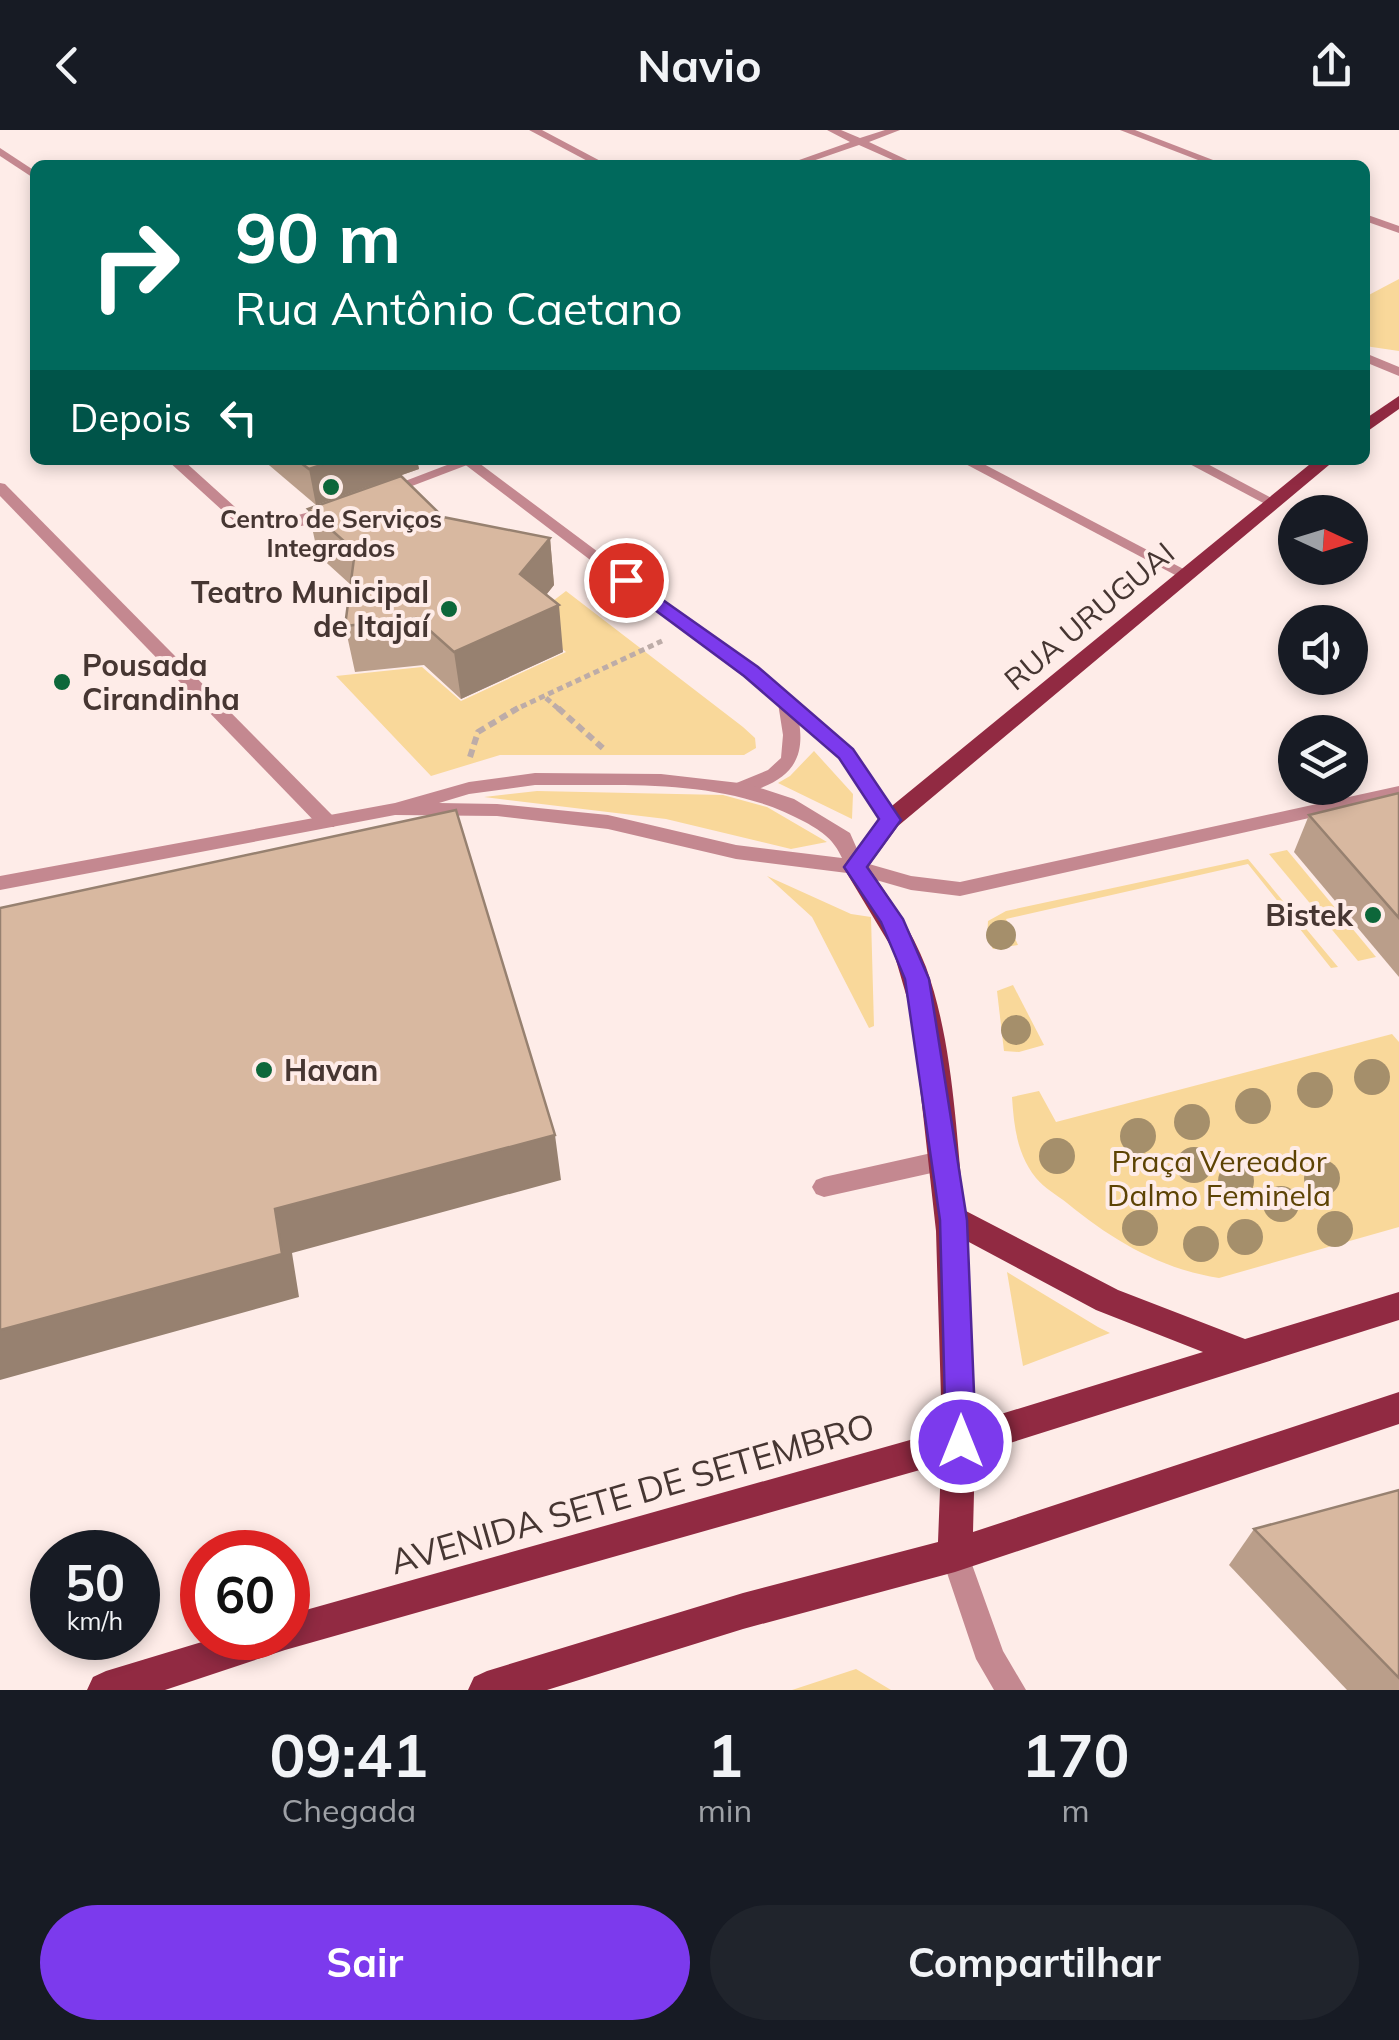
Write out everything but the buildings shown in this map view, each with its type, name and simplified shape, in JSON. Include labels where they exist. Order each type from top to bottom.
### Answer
[{"type":"main road","points":[[1370,424],[1399,400]]},
{"type":"main road","name":"RUA URUGUAI","points":[[856,867],[890,820],[1320,465]]},
{"type":"main road","points":[[856,867],[891,919],[917,979],[954,1220],[961,1442],[956,1555]]},
{"type":"main road","points":[[954,1220],[1107,1300],[1243,1353]]},
{"type":"main road","name":"AVENIDA SETE DE SETEMBRO","points":[[310,1627],[961,1442],[1399,1306]]},
{"type":"main road","points":[[487,1690],[743,1611],[956,1555],[1399,1408]]},
{"type":"main road","points":[[106,1690],[202,1660]]},
{"type":"street","points":[[534,130],[593,160]]},
{"type":"street","points":[[832,130],[901,160]]},
{"type":"street","points":[[805,160],[895,130]]},
{"type":"street","points":[[1125,130],[1207,160]]},
{"type":"street","points":[[0,151],[30,172]]},
{"type":"street","points":[[1370,219],[1399,230]]},
{"type":"street","points":[[1370,359],[1399,372]]},
{"type":"street","points":[[180,465],[240,519],[254,524],[290,525],[343,506]]},
{"type":"street","points":[[361,500],[456,465]]},
{"type":"street","points":[[472,465],[786,701],[846,754],[890,820]]},
{"type":"street","points":[[975,465],[1184,574]]},
{"type":"street","points":[[1199,465],[1274,503]]},
{"type":"street","points":[[0,486],[327,822]]},
{"type":"street","points":[[742,788],[770,780],[783,771],[796,744],[786,701]]},
{"type":"street","points":[[0,883],[395,809],[469,788],[535,780],[617,778],[742,788],[788,804],[842,838],[856,867]]},
{"type":"street","points":[[395,809],[497,810],[608,822],[736,852],[856,867],[911,883],[960,889],[1399,792]]},
{"type":"street","points":[[824,1186],[945,1160]]},
{"type":"street","points":[[956,1555],[991,1659],[1011,1690]]},
{"type":"path","points":[[469,788],[470,753],[478,732],[503,714],[546,698],[690,627]]},
{"type":"path","points":[[546,698],[616,758],[617,778]]},
{"type":"green space","points":[[1399,279],[1399,351],[1370,347],[1370,294]]},
{"type":"green space","points":[[566,591],[743,727],[755,738],[756,748],[744,755],[500,755],[431,776],[336,676],[422,667],[461,701],[566,652],[528,620]]},
{"type":"green space","points":[[814,751],[853,794],[852,819],[778,783]]},
{"type":"green space","points":[[537,791],[723,795],[767,807],[827,842],[791,849],[666,819],[484,797]]},
{"type":"green space","points":[[1287,850],[1376,957],[1358,961],[1269,854]]},
{"type":"green space","points":[[1248,859],[1338,967],[1331,968],[1248,864],[1006,919],[1018,945],[993,949],[987,938],[988,921],[1006,911]]},
{"type":"green space","points":[[767,876],[851,914],[871,917],[874,1026],[869,1028],[812,917]]},
{"type":"green space","points":[[1013,985],[1044,1045],[1019,1052],[1004,1051],[997,991]]},
{"type":"green space","name":"Praça Vereador Dalmo Feminela","points":[[1392,1034],[1399,1042],[1399,1227],[1219,1278],[1157,1260],[1102,1229],[1039,1182],[1021,1150],[1015,1129],[1012,1097],[1039,1091],[1056,1122]]},
{"type":"green space","points":[[1007,1272],[1098,1327],[1110,1333],[1023,1366]]},
{"type":"green space","points":[[856,1669],[891,1690],[792,1690]]},
{"type":"place","name":"Centro de Serviços Integrados","points":[[331,487]]},
{"type":"place","name":"Teatro Municipal de Itajaí","points":[[449,609]]},
{"type":"place","name":"Pousada Cirandinha","points":[[62,682]]},
{"type":"place","name":"Bistek","points":[[1373,915]]},
{"type":"place","name":"Havan","points":[[264,1070]]},
{"type":"route","points":[[626,580],[751,671],[846,754],[890,820],[856,867],[891,919],[917,979],[954,1220],[961,1442]]}]
